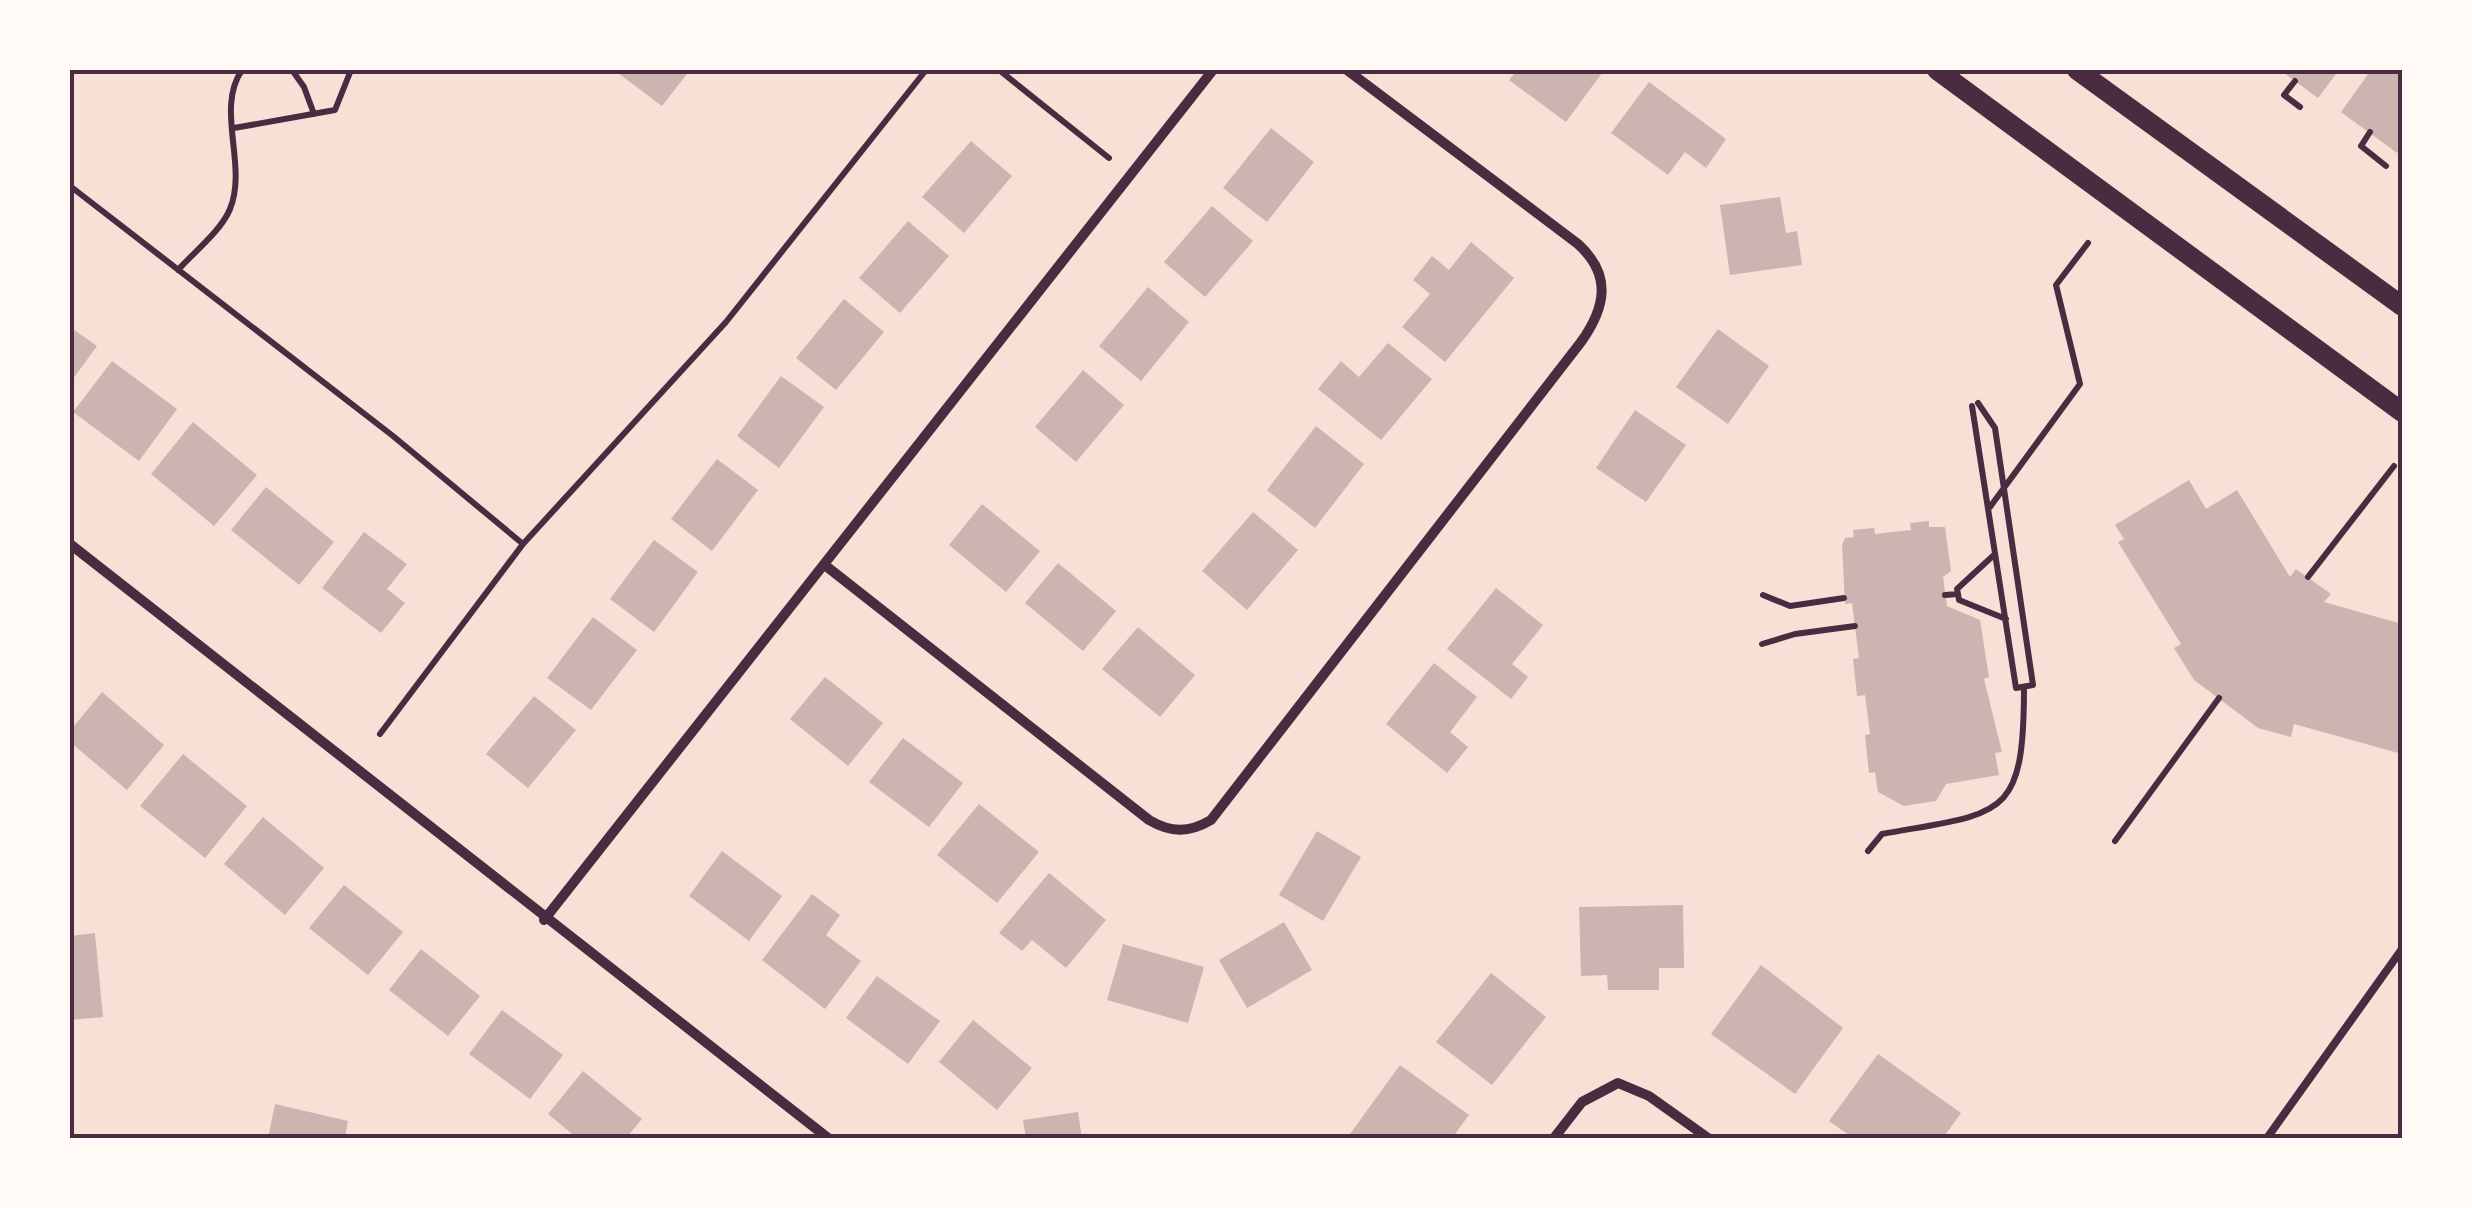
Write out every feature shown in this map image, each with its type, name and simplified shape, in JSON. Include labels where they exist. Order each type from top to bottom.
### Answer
[{"type":"main road","points":[[1937,70],[2402,412]]},
{"type":"main road","points":[[2078,70],[2402,306]]},
{"type":"street","points":[[544,920],[1213,70]]},
{"type":"street","points":[[826,566],[1149,820],[1173,831],[1200,827],[1211,820],[1581,342],[1603,300],[1598,268],[1578,244],[1347,70]]},
{"type":"street","points":[[70,544],[544,920],[828,1138]]},
{"type":"street","points":[[1554,1138],[1582,1102],[1618,1083],[1649,1096],[1708,1138]]},
{"type":"lane","points":[[2267,1138],[2402,949]]},
{"type":"path","points":[[178,270],[231,207],[231,92],[242,70]]},
{"type":"path","points":[[292,70],[304,87],[314,114]]},
{"type":"path","points":[[234,128],[335,110],[345,94],[351,70]]},
{"type":"path","points":[[380,734],[523,544],[726,322],[926,70]]},
{"type":"path","points":[[999,70],[1109,158]]},
{"type":"path","points":[[2295,81],[2284,96],[2300,106]]},
{"type":"path","points":[[2370,132],[2361,146],[2386,166]]},
{"type":"path","points":[[70,186],[394,436],[523,544]]},
{"type":"path","points":[[1989,508],[2006,490],[2080,384],[2056,285],[2088,243]]},
{"type":"path","points":[[1975,404],[1995,428],[2006,490],[2033,685],[2016,688],[1975,404]]},
{"type":"path","points":[[2308,578],[2394,466]]},
{"type":"path","points":[[1996,553],[1957,589],[1959,600],[2006,619]]},
{"type":"path","points":[[1946,595],[1958,594]]},
{"type":"path","points":[[1764,595],[1790,606],[1844,598]]},
{"type":"path","points":[[1762,644],[1795,634],[1854,626]]},
{"type":"path","points":[[1868,851],[1882,834],[1967,819],[1996,805],[2010,792],[2022,761],[2024,687]]},
{"type":"path","points":[[2116,841],[2219,698]]},
{"type":"building","points":[[614,70],[690,70],[662,106]]},
{"type":"building","points":[[1517,70],[1602,73],[1566,122],[1509,80]]},
{"type":"building","points":[[2280,70],[2339,70],[2318,98]]},
{"type":"building","points":[[2371,70],[2402,70],[2402,146],[2397,153],[2341,112]]},
{"type":"building","points":[[1649,82],[1726,139],[1706,168],[1685,152],[1668,175],[1611,133]]},
{"type":"building","points":[[1271,128],[1314,162],[1267,222],[1223,188]]},
{"type":"building","points":[[971,141],[1012,176],[964,233],[922,197]]},
{"type":"building","points":[[1780,197],[1786,233],[1797,231],[1802,265],[1730,275],[1720,205]]},
{"type":"building","points":[[1212,206],[1253,241],[1205,297],[1164,262]]},
{"type":"building","points":[[908,221],[949,256],[900,313],[859,278]]},
{"type":"building","points":[[1471,242],[1514,278],[1445,362],[1402,327],[1430,294],[1413,280],[1432,256],[1449,270]]},
{"type":"building","points":[[1148,287],[1189,322],[1141,381],[1099,346]]},
{"type":"building","points":[[844,299],[884,332],[836,390],[796,358]]},
{"type":"building","points":[[70,327],[97,346],[70,383]]},
{"type":"building","points":[[1718,329],[1769,366],[1728,424],[1676,387]]},
{"type":"building","points":[[1388,343],[1432,379],[1381,440],[1318,389],[1341,361],[1359,377]]},
{"type":"building","points":[[112,361],[177,409],[139,461],[73,412]]},
{"type":"building","points":[[1083,370],[1124,405],[1076,462],[1035,427]]},
{"type":"building","points":[[781,376],[824,407],[779,468],[737,436]]},
{"type":"building","points":[[1635,410],[1686,445],[1646,502],[1596,468]]},
{"type":"building","points":[[193,422],[257,475],[214,526],[151,474]]},
{"type":"building","points":[[1316,426],[1364,464],[1315,528],[1267,490]]},
{"type":"building","points":[[717,459],[758,490],[712,551],[671,519]]},
{"type":"building","points":[[2189,480],[2206,509],[2237,490],[2290,577],[2296,569],[2331,594],[2324,602],[2402,624],[2402,754],[2294,724],[2291,737],[2258,728],[2194,680],[2174,648],[2181,644],[2118,542],[2124,539],[2115,525]]},
{"type":"building","points":[[266,487],[334,542],[299,585],[231,530]]},
{"type":"building","points":[[982,504],[1040,551],[1006,592],[949,545]]},
{"type":"building","points":[[1253,512],[1298,550],[1247,610],[1202,571]]},
{"type":"building","points":[[1929,521],[1929,527],[1945,527],[1951,571],[1943,577],[1947,606],[1980,620],[1989,677],[1984,679],[2002,752],[1995,753],[1999,775],[1946,784],[1936,801],[1904,806],[1878,792],[1875,772],[1869,773],[1865,735],[1870,734],[1865,695],[1857,696],[1853,659],[1859,658],[1852,603],[1845,604],[1842,545],[1845,538],[1854,537],[1853,530],[1874,528],[1875,534],[1911,530],[1910,523]]},
{"type":"building","points":[[364,532],[407,564],[387,589],[405,603],[381,633],[322,588]]},
{"type":"building","points":[[654,540],[698,572],[654,632],[610,599]]},
{"type":"building","points":[[1058,563],[1116,611],[1083,651],[1025,603]]},
{"type":"building","points":[[1496,588],[1543,625],[1512,664],[1528,677],[1511,699],[1447,649]]},
{"type":"building","points":[[593,617],[637,650],[591,710],[547,678]]},
{"type":"building","points":[[1138,627],[1195,675],[1160,717],[1102,669]]},
{"type":"building","points":[[1434,663],[1477,697],[1450,732],[1468,747],[1447,773],[1386,724]]},
{"type":"building","points":[[825,677],[883,723],[848,766],[790,719]]},
{"type":"building","points":[[102,692],[164,745],[127,790],[70,742],[70,731]]},
{"type":"building","points":[[534,696],[576,730],[528,788],[486,754]]},
{"type":"building","points":[[903,738],[963,783],[929,827],[869,782]]},
{"type":"building","points":[[183,754],[247,806],[205,858],[140,806]]},
{"type":"building","points":[[979,804],[1039,852],[997,903],[937,855]]},
{"type":"building","points":[[263,817],[324,868],[285,915],[224,864]]},
{"type":"building","points":[[1317,831],[1361,857],[1323,921],[1279,895]]},
{"type":"building","points":[[722,851],[782,896],[749,941],[689,896]]},
{"type":"building","points":[[1049,873],[1106,920],[1066,968],[1032,940],[1022,951],[999,933]]},
{"type":"building","points":[[344,885],[403,932],[368,975],[309,928]]},
{"type":"building","points":[[812,894],[840,915],[826,935],[861,961],[825,1009],[762,960]]},
{"type":"building","points":[[1683,905],[1684,968],[1659,968],[1659,990],[1608,990],[1607,975],[1581,976],[1579,907]]},
{"type":"building","points":[[1284,922],[1312,970],[1247,1008],[1219,960]]},
{"type":"building","points":[[95,933],[103,1017],[70,1020],[70,936]]},
{"type":"building","points":[[1123,944],[1204,967],[1188,1023],[1107,1000]]},
{"type":"building","points":[[421,949],[480,996],[448,1036],[389,990]]},
{"type":"building","points":[[1761,965],[1843,1028],[1795,1094],[1711,1034]]},
{"type":"building","points":[[1491,973],[1546,1017],[1492,1085],[1436,1042]]},
{"type":"building","points":[[877,976],[940,1021],[908,1064],[846,1018]]},
{"type":"building","points":[[502,1010],[563,1055],[530,1099],[469,1054]]},
{"type":"building","points":[[973,1020],[1032,1068],[997,1110],[939,1062]]},
{"type":"building","points":[[1878,1054],[1961,1113],[1943,1138],[1853,1138],[1829,1121]]},
{"type":"building","points":[[1400,1065],[1469,1115],[1452,1138],[1347,1138]]},
{"type":"building","points":[[583,1071],[642,1119],[626,1138],[577,1138],[548,1114]]},
{"type":"building","points":[[275,1104],[348,1121],[345,1138],[268,1138]]},
{"type":"building","points":[[1078,1112],[1082,1138],[1026,1138],[1023,1120]]}]
